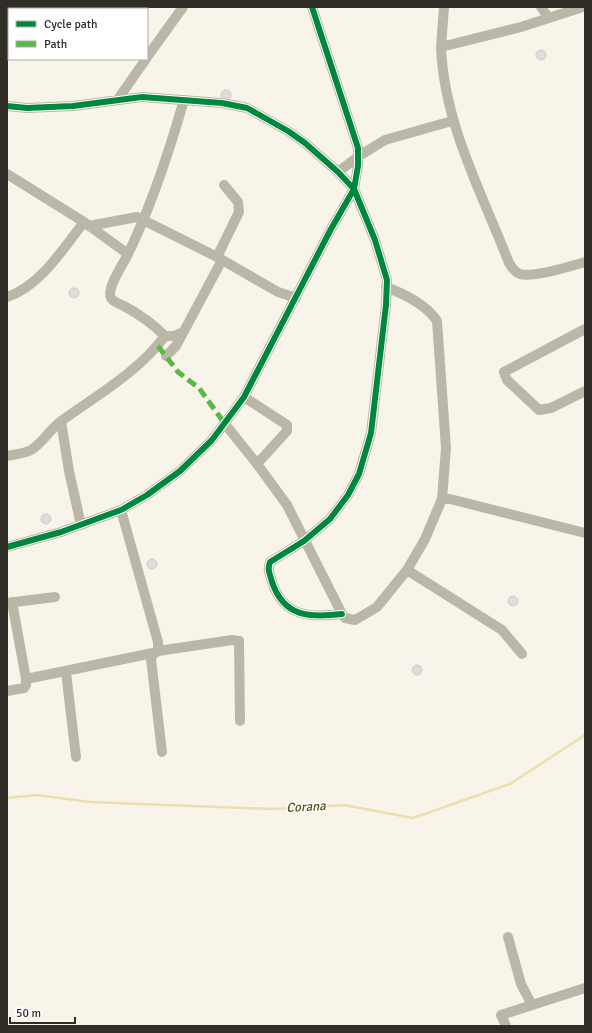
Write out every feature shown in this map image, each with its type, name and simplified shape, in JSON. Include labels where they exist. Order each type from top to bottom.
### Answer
[{"type":"street","points":[[7,547],[23,544],[81,525],[121,510],[148,495],[180,471],[212,440],[244,397],[354,189],[358,148],[334,70],[312,7]]},
{"type":"street","points":[[444,7],[441,47],[444,78],[452,121],[509,263],[514,271],[530,274],[566,268],[585,262]]},
{"type":"street","points":[[541,7],[548,18]]},
{"type":"street","points":[[441,47],[521,27],[583,7]]},
{"type":"street","points":[[148,55],[179,9]]},
{"type":"street","points":[[118,99],[145,60]]},
{"type":"street","points":[[7,106],[27,108],[73,106],[142,97],[222,103],[247,108],[288,131],[338,172],[354,189],[375,240],[387,280],[371,433],[359,474],[348,495],[330,519],[304,541],[270,562],[267,569],[281,602],[296,613],[324,616],[342,614]]},
{"type":"street","points":[[184,100],[169,153],[144,220],[114,280],[111,298],[136,313],[157,328],[165,336],[174,336],[184,332]]},
{"type":"street","points":[[338,172],[358,156],[385,140],[452,121]]},
{"type":"street","points":[[7,174],[86,224],[128,254]]},
{"type":"street","points":[[166,356],[176,346],[184,332],[239,212],[238,202],[224,186]]},
{"type":"street","points":[[7,297],[25,288],[39,277],[86,224],[137,217],[219,258],[278,292],[296,298]]},
{"type":"street","points":[[225,424],[287,505],[304,541],[345,618],[355,620],[377,607],[408,570],[425,539],[442,497],[446,448],[437,321],[427,309],[396,291],[386,287]]},
{"type":"street","points":[[585,329],[504,372],[507,380],[539,410],[551,408],[585,391]]},
{"type":"street","points":[[7,456],[30,450],[61,421],[137,366],[158,346],[165,336]]},
{"type":"street","points":[[244,397],[287,425],[288,431],[257,464]]},
{"type":"street","points":[[61,421],[69,471],[81,525]]},
{"type":"street","points":[[442,497],[585,533]]},
{"type":"street","points":[[121,510],[158,642],[156,652],[151,659],[162,752]]},
{"type":"street","points":[[408,570],[502,630],[522,654]]},
{"type":"street","points":[[7,691],[24,688],[26,685],[26,679],[9,602],[55,597]]},
{"type":"street","points":[[26,679],[66,672],[156,652],[232,640],[239,641],[240,721]]},
{"type":"street","points":[[66,672],[76,757]]},
{"type":"street","points":[[508,937],[521,984],[532,1005]]},
{"type":"street","points":[[506,1026],[501,1015],[585,988]]},
{"type":"building","points":[[539,50],[543,50],[545,51],[545,59],[539,60],[536,57],[536,53]]},
{"type":"building","points":[[224,90],[228,90],[231,95],[228,100],[224,100],[221,97],[221,93]]},
{"type":"building","points":[[72,288],[76,288],[78,289],[78,297],[72,298],[69,295],[69,291]]},
{"type":"building","points":[[44,514],[48,514],[50,515],[50,523],[44,524],[41,521],[41,517]]},
{"type":"building","points":[[150,559],[154,559],[156,560],[156,568],[150,569],[147,566],[147,562]]},
{"type":"building","points":[[511,596],[515,596],[517,597],[517,605],[511,606],[508,603],[508,599]]},
{"type":"building","points":[[415,665],[419,665],[421,666],[421,674],[415,675],[412,672],[412,668]]},
{"type":"waterway","name":"Corana","points":[[7,798],[37,795],[90,802],[272,809],[344,805],[413,818],[510,784],[585,735]]},
{"type":"marked path","points":[[158,346],[178,372],[199,388],[225,424]]},
{"type":"cycle path","points":[[7,547],[61,532],[121,510],[147,495],[180,471],[212,440],[244,397],[331,229],[354,189],[358,166],[358,148],[312,7]]},
{"type":"cycle path","points":[[7,106],[27,108],[73,106],[142,97],[222,103],[247,108],[288,131],[305,143],[338,172],[354,189],[375,240],[387,280],[386,305],[371,433],[359,474],[348,495],[330,519],[304,541],[270,562],[269,567],[269,572],[277,594],[291,609],[299,613],[319,616],[342,614]]}]
